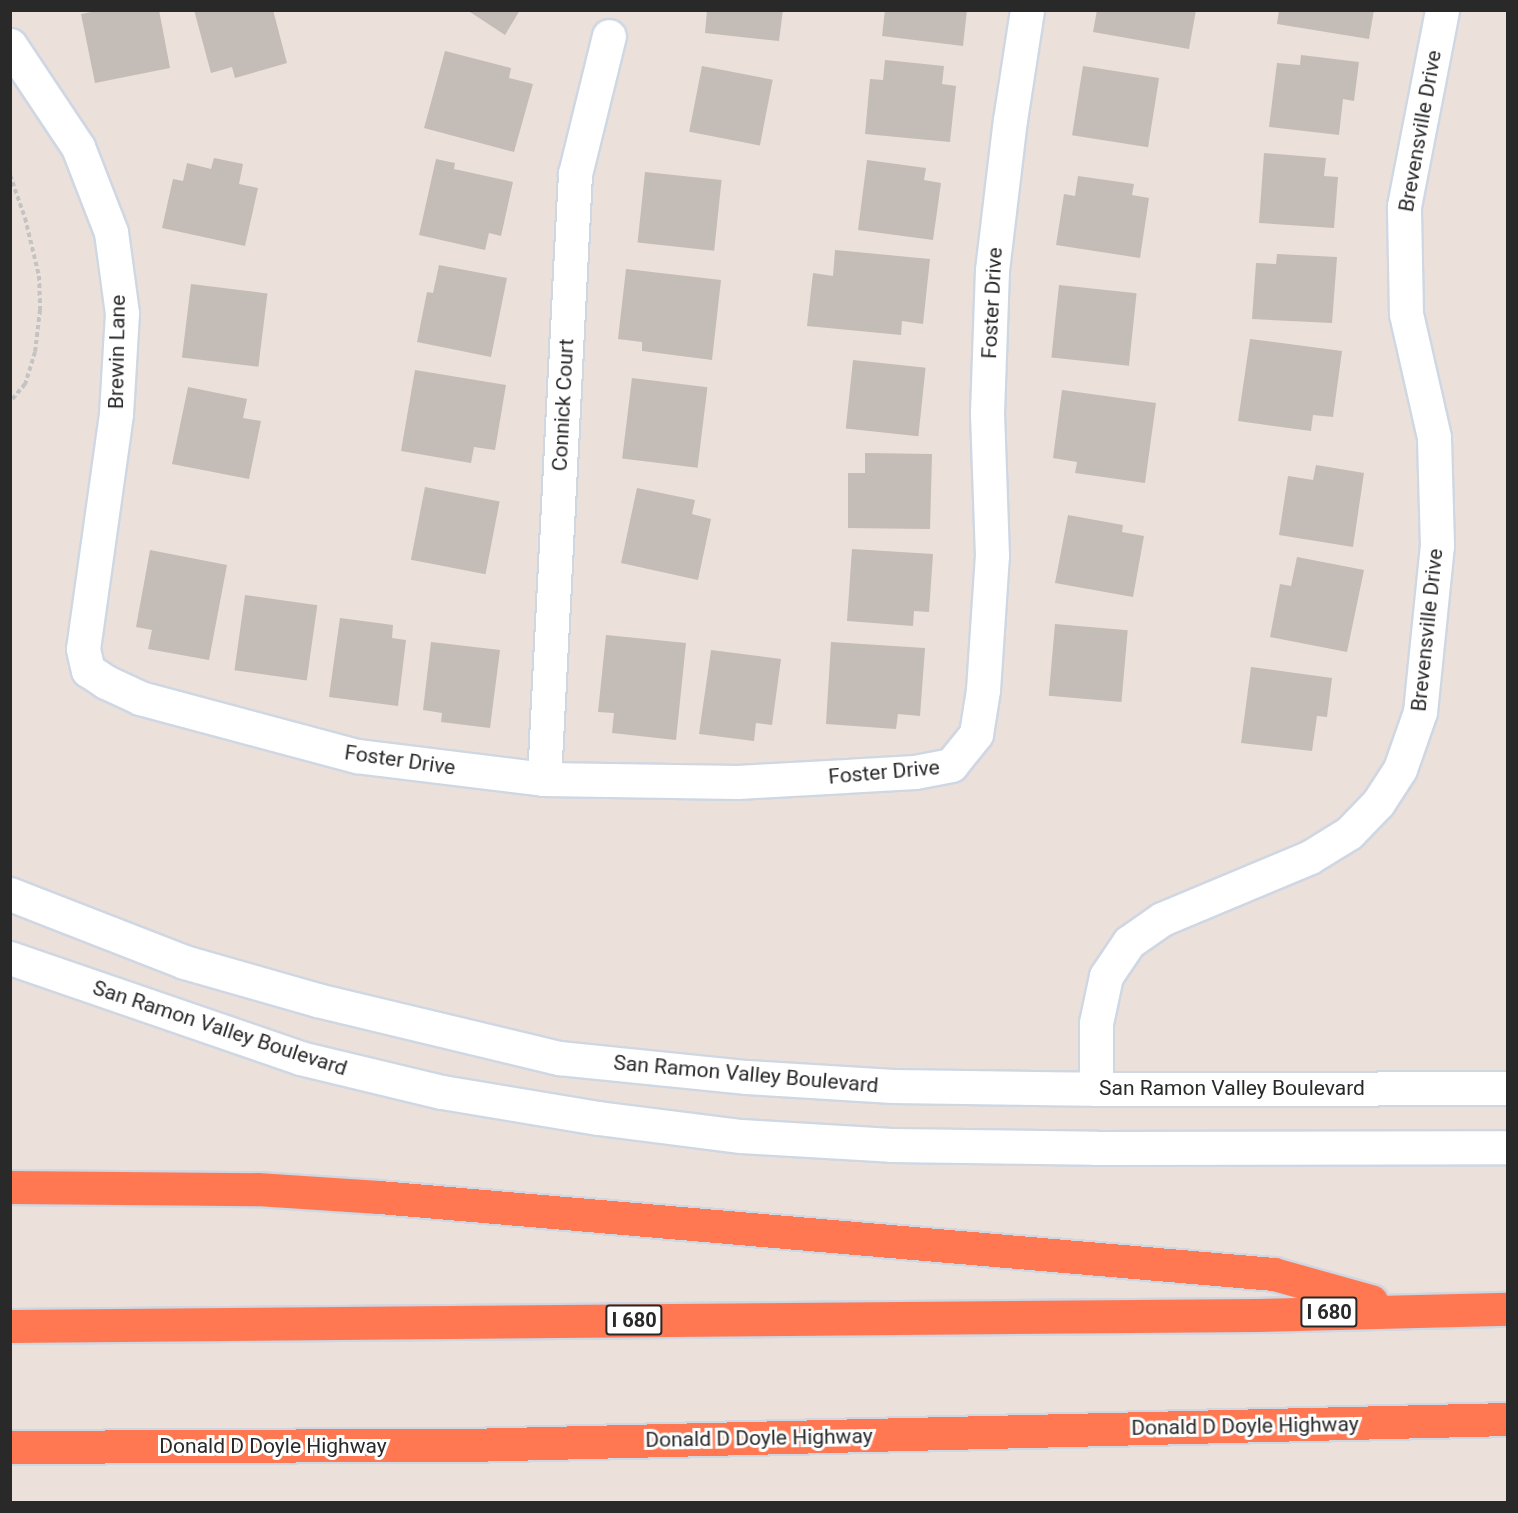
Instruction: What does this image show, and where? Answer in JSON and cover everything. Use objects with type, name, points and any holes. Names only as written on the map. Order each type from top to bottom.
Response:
[{"type":"highway","points":[[10,1187],[257,1189],[380,1197],[1262,1272],[1402,1310]]},
{"type":"highway","name":"I 680","points":[[10,1326],[1257,1315],[1508,1309]]},
{"type":"highway","name":"Donald D Doyle Highway","points":[[18,1453],[467,1445],[1508,1419]]},
{"type":"street","name":"Foster Drive","points":[[83,649],[88,670],[106,682],[140,698],[357,756],[544,779],[737,782],[915,772],[951,765],[976,735],[983,690],[992,556],[987,414],[992,270],[1027,10]]},
{"type":"street","name":"Brevensville Drive","points":[[1096,1089],[1096,1023],[1106,976],[1129,942],[1162,919],[1310,857],[1349,832],[1378,803],[1400,769],[1420,712],[1437,546],[1434,437],[1406,314],[1404,206],[1442,10]]},
{"type":"street","name":"Connick Court","points":[[544,779],[575,174],[609,36]]},
{"type":"street","name":"Brewin Lane","points":[[10,45],[78,147],[111,232],[122,313],[116,414],[83,649]]},
{"type":"street","name":"San Ramon Valley Boulevard","points":[[10,894],[183,962],[317,1000],[559,1058],[747,1077],[882,1085],[1096,1089],[1508,1088]]},
{"type":"street","name":"San Ramon Valley Boulevard","points":[[10,958],[300,1058],[442,1092],[597,1118],[730,1135],[891,1145],[1096,1148],[1508,1147]]},
{"type":"path","points":[[10,175],[26,218],[39,276],[40,310],[35,352],[26,384],[10,402]]},
{"type":"building","points":[[101,10],[159,10],[170,68],[95,83],[81,14]]},
{"type":"building","points":[[194,10],[273,10],[287,63],[235,78],[232,67],[211,73]]},
{"type":"building","points":[[467,10],[520,10],[505,35]]},
{"type":"building","points":[[707,10],[783,10],[779,41],[705,33]]},
{"type":"building","points":[[885,10],[967,10],[963,46],[882,36]]},
{"type":"building","points":[[1097,10],[1196,10],[1189,49],[1093,32]]},
{"type":"building","points":[[1279,10],[1374,10],[1369,39],[1277,24]]},
{"type":"building","points":[[445,51],[511,68],[509,78],[533,84],[514,152],[424,128]]},
{"type":"building","points":[[1301,55],[1359,62],[1354,101],[1343,99],[1339,135],[1269,127],[1277,63],[1300,65]]},
{"type":"building","points":[[885,60],[944,66],[942,84],[956,86],[950,142],[865,134],[870,79],[883,80]]},
{"type":"building","points":[[702,66],[773,80],[760,146],[689,132]]},
{"type":"building","points":[[1083,66],[1159,78],[1148,147],[1072,135]]},
{"type":"building","points":[[1264,153],[1326,158],[1324,176],[1338,177],[1334,228],[1259,223]]},
{"type":"building","points":[[214,158],[243,164],[239,184],[258,188],[245,246],[162,228],[173,179],[183,181],[187,163],[211,169]]},
{"type":"building","points":[[436,159],[455,163],[454,169],[513,182],[501,236],[489,233],[485,250],[419,235]]},
{"type":"building","points":[[867,160],[926,168],[924,180],[941,183],[933,240],[858,230]]},
{"type":"building","points":[[645,172],[722,180],[714,251],[638,243]]},
{"type":"building","points":[[1078,176],[1134,184],[1132,195],[1149,198],[1140,258],[1056,245],[1064,194],[1075,196]]},
{"type":"building","points":[[835,250],[930,259],[923,324],[902,321],[901,335],[807,326],[813,273],[833,276]]},
{"type":"building","points":[[1277,254],[1337,257],[1332,323],[1252,319],[1256,263],[1276,264]]},
{"type":"building","points":[[439,265],[507,278],[491,357],[417,342],[427,292],[433,293]]},
{"type":"building","points":[[626,269],[721,280],[712,360],[642,351],[642,342],[618,339]]},
{"type":"building","points":[[191,284],[267,293],[258,367],[182,357]]},
{"type":"building","points":[[1059,285],[1137,293],[1129,366],[1051,358]]},
{"type":"building","points":[[1250,339],[1342,351],[1333,417],[1313,415],[1311,431],[1238,421]]},
{"type":"building","points":[[853,360],[926,368],[918,436],[846,429]]},
{"type":"building","points":[[415,370],[506,385],[495,450],[474,447],[471,463],[401,451]]},
{"type":"building","points":[[632,378],[707,387],[698,468],[622,458]]},
{"type":"building","points":[[188,387],[247,399],[243,418],[261,421],[249,479],[172,464]]},
{"type":"building","points":[[1062,390],[1156,403],[1145,483],[1075,473],[1077,462],[1053,458]]},
{"type":"building","points":[[865,453],[932,454],[930,529],[848,528],[848,473],[865,473]]},
{"type":"building","points":[[1316,465],[1364,473],[1353,547],[1279,535],[1288,476],[1313,480]]},
{"type":"building","points":[[425,487],[500,502],[485,574],[411,560]]},
{"type":"building","points":[[637,488],[695,500],[692,514],[711,519],[698,580],[621,563]]},
{"type":"building","points":[[1068,515],[1123,525],[1122,532],[1144,536],[1133,597],[1055,583]]},
{"type":"building","points":[[852,549],[933,554],[929,612],[914,611],[913,626],[847,621]]},
{"type":"building","points":[[150,550],[227,565],[209,660],[148,649],[152,630],[136,627]]},
{"type":"building","points":[[1297,557],[1364,570],[1347,652],[1270,637],[1280,584],[1291,586]]},
{"type":"building","points":[[245,595],[317,605],[307,680],[234,670]]},
{"type":"building","points":[[340,618],[393,625],[392,638],[406,640],[398,706],[329,697]]},
{"type":"building","points":[[1055,624],[1128,630],[1121,702],[1049,696]]},
{"type":"building","points":[[606,635],[686,643],[676,740],[612,733],[614,713],[598,712]]},
{"type":"building","points":[[431,642],[500,650],[490,728],[441,722],[442,713],[423,710]]},
{"type":"building","points":[[831,642],[925,648],[920,716],[898,714],[896,729],[826,724]]},
{"type":"building","points":[[711,650],[781,659],[772,725],[756,723],[754,741],[699,734]]},
{"type":"building","points":[[1251,667],[1332,678],[1327,717],[1317,716],[1312,751],[1241,743]]}]
